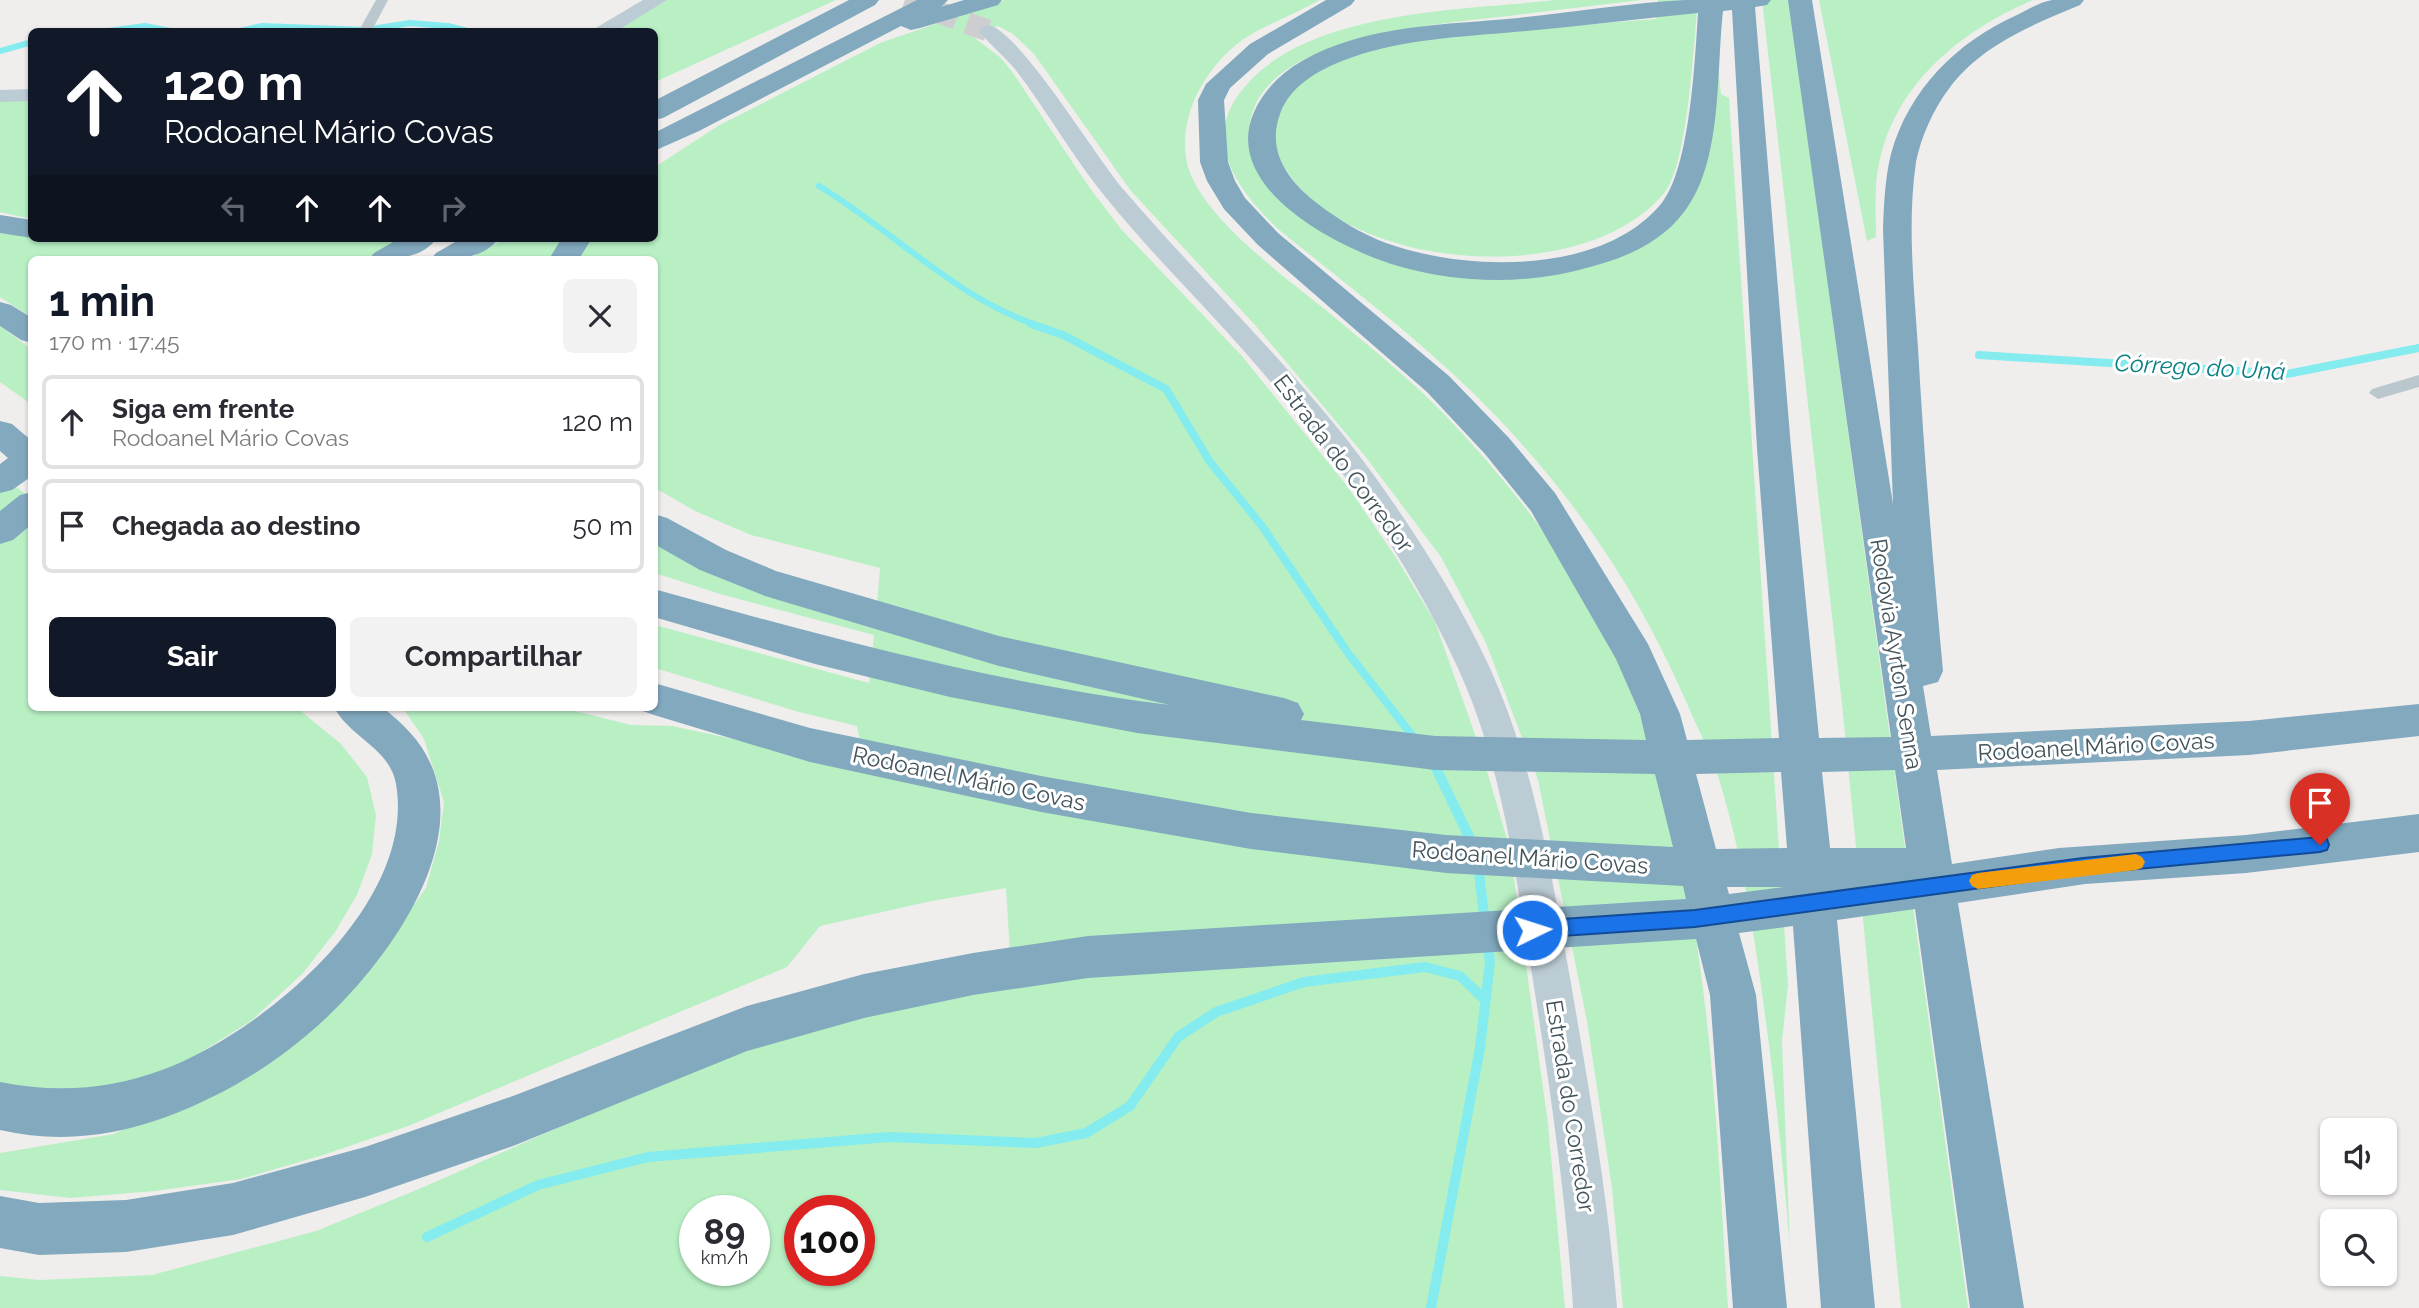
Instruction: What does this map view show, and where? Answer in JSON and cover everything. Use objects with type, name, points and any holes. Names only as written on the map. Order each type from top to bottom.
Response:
[{"type":"highway","points":[[658,93],[857,0]]},
{"type":"highway","points":[[658,110],[867,0]]},
{"type":"highway","points":[[658,141],[722,111],[846,43],[936,0]]},
{"type":"highway","points":[[846,43],[990,0]]},
{"type":"highway","points":[[1343,0],[1280,35],[1236,67],[1219,84],[1211,100],[1214,162],[1234,203],[1268,239],[1438,384],[1497,446],[1543,502],[1634,655],[1660,714],[1734,995],[1760,1308]]},
{"type":"highway","points":[[1712,0],[1698,138],[1689,180],[1667,215],[1649,231],[1598,256],[1557,266],[1502,271],[1443,267],[1378,250],[1331,228],[1310,213],[1274,177],[1265,160],[1261,144],[1262,128],[1268,109],[1281,90],[1297,74],[1320,61],[1367,45],[1411,36],[1625,14],[1759,0]]},
{"type":"highway","points":[[1742,0],[1775,462],[1848,1308]]},
{"type":"highway","name":"Rodovia Ayrton Senna","points":[[1800,0],[1997,1308]]},
{"type":"highway","points":[[1950,987],[1908,483],[1898,249],[1903,160],[1923,111],[1939,84],[1965,57],[1996,34],[2033,15],[2072,0]]},
{"type":"highway","points":[[1369,20],[1436,9]]},
{"type":"highway","points":[[1214,125],[1229,93],[1272,55],[1297,41],[1343,26]]},
{"type":"highway","points":[[658,155],[722,111]]},
{"type":"highway","points":[[0,224],[28,228]]},
{"type":"highway","points":[[389,256],[415,242]]},
{"type":"highway","points":[[451,256],[477,242]]},
{"type":"highway","points":[[0,312],[28,330]]},
{"type":"highway","points":[[0,407],[28,424]]},
{"type":"highway","points":[[0,432],[28,456]]},
{"type":"highway","points":[[0,481],[28,463]]},
{"type":"highway","points":[[0,531],[28,507]]},
{"type":"highway","points":[[658,529],[713,560],[765,582],[999,651],[1273,711],[1435,753]]},
{"type":"highway","name":"Rodoanel Mário Covas","points":[[658,604],[815,649],[950,681],[1137,716],[1435,753],[1662,757],[1992,752],[2249,738],[2419,720]]},
{"type":"highway","name":"Rodoanel Mário Covas","points":[[658,700],[810,745],[1041,794],[1251,831],[1446,854],[1700,868],[2083,866],[2246,853],[2419,833]]},
{"type":"highway","points":[[0,1106],[34,1115],[95,1113],[168,1092],[231,1061],[292,1019],[329,985],[371,937],[401,888],[418,837],[419,794],[410,764],[393,741],[359,711]]},
{"type":"highway","points":[[0,1222],[39,1230],[126,1226],[233,1209],[365,1172],[513,1121],[747,1029],[864,996],[972,974],[1088,957],[1695,919],[2083,866]]},
{"type":"street","points":[[368,26],[382,0]]},
{"type":"street","points":[[606,28],[657,0]]},
{"type":"street","name":"Estrada do Corredor","points":[[989,31],[1019,61],[1114,193],[1255,347],[1315,419],[1378,502],[1417,562],[1473,665],[1504,748],[1528,842],[1573,1109],[1591,1249],[1595,1308]]},
{"type":"street","points":[[0,96],[28,95]]},
{"type":"street","points":[[2378,393],[2419,381]]},
{"type":"green space","points":[[667,0],[836,0],[658,81],[658,28],[617,28]]},
{"type":"green space","points":[[1005,0],[1320,0],[1240,42],[1211,71],[1200,88],[1186,127],[1188,167],[1196,186],[1226,225],[1400,373],[1466,438],[1546,535],[1595,615],[1633,696],[1661,780],[1683,866],[1698,953],[1709,1042],[1728,1308],[1623,1308],[1612,1188],[1587,1021],[1538,780],[1486,643],[1441,557],[1365,456],[1255,325],[1131,191],[1034,54],[1013,34],[998,26],[971,35],[1001,58],[1013,73],[1087,184],[1121,229],[1241,355],[1348,487],[1395,556],[1435,622],[1481,751],[1510,849],[1548,1124],[1565,1308],[0,1308],[0,1276],[40,1280],[152,1275],[316,1231],[419,1189],[771,1034],[1011,970],[1006,888],[927,902],[820,926],[787,967],[408,1126],[320,1156],[241,1179],[155,1191],[70,1198],[0,1190],[0,1153],[114,1134],[239,1073],[402,921],[426,888],[439,841],[444,802],[424,739],[405,711],[575,711],[631,725],[672,726],[865,767],[857,726],[799,712],[658,669],[658,626],[869,683],[874,635],[720,594],[658,574],[658,543],[875,628],[880,568],[751,535],[695,511],[658,490],[658,256],[579,256],[587,242],[658,242],[658,165],[718,126],[880,43]]},
{"type":"green space","points":[[1556,0],[1641,0],[1421,27],[1375,35],[1330,48],[1291,67],[1262,93],[1250,127],[1257,170],[1380,251],[1506,267],[1604,251],[1667,217],[1717,58],[1721,94],[1729,98],[1788,985],[1782,1041],[1790,1249],[1766,1025],[1739,856],[1715,768],[1653,633],[1608,556],[1527,450],[1444,366],[1278,229],[1241,187],[1226,154],[1224,136],[1227,118],[1235,100],[1261,70],[1296,48],[1336,31],[1381,20],[1427,12]]},
{"type":"green space","points":[[1658,0],[1698,0],[1689,100],[1673,177],[1665,192],[1630,222],[1585,243],[1533,254],[1478,256],[1423,250],[1372,235],[1327,212],[1294,181],[1278,157],[1274,132],[1286,97],[1313,72],[1328,63],[1362,51],[1413,41],[1656,19]]},
{"type":"green space","points":[[1762,0],[1789,0],[1968,1308],[1901,1308],[1842,704]]},
{"type":"green space","points":[[1819,0],[2033,0],[2004,14],[1950,50],[1927,72],[1907,97],[1892,124],[1881,155],[1876,188],[1876,237],[1867,241]]},
{"type":"green space","points":[[28,100],[28,218],[0,212],[0,101]]},
{"type":"green space","points":[[0,231],[28,235],[28,242],[398,242],[371,256],[28,256],[28,315],[0,297]]},
{"type":"green space","points":[[499,242],[561,242],[552,256],[474,256]]},
{"type":"green space","points":[[0,326],[28,347],[28,402],[0,382]]},
{"type":"green space","points":[[0,475],[28,496],[28,711],[301,711],[341,744],[367,777],[376,815],[372,854],[357,895],[335,932],[303,973],[251,1021],[182,1064],[122,1091],[0,1109]]},
{"type":"waterway","points":[[378,28],[410,23],[456,28]]},
{"type":"waterway","points":[[130,28],[155,28]]},
{"type":"waterway","points":[[253,28],[314,28]]},
{"type":"waterway","points":[[0,51],[28,43]]},
{"type":"waterway","points":[[819,186],[978,298],[1036,325]]},
{"type":"waterway","points":[[1031,324],[1063,335],[1166,389],[1210,462],[1262,526],[1348,653],[1418,743]]},
{"type":"waterway","name":"Córrego do Uná","points":[[1979,355],[2287,374],[2419,348]]},
{"type":"waterway","points":[[1433,762],[1474,847]]},
{"type":"waterway","points":[[1478,864],[1485,923]]},
{"type":"waterway","points":[[1431,1308],[1480,1048],[1490,962],[1487,940]]},
{"type":"waterway","points":[[427,1237],[538,1185],[648,1157],[889,1137],[1036,1143],[1086,1133],[1130,1106],[1178,1037],[1216,1012],[1304,982],[1425,967],[1460,976],[1485,1000]]},
{"type":"tunnel","points":[[905,0],[989,31]]},
{"type":"slow traffic","points":[[1978,881],[2083,866],[2136,862]]},
{"type":"route","points":[[1532,930],[1695,919],[2083,866],[2320,845]]}]
